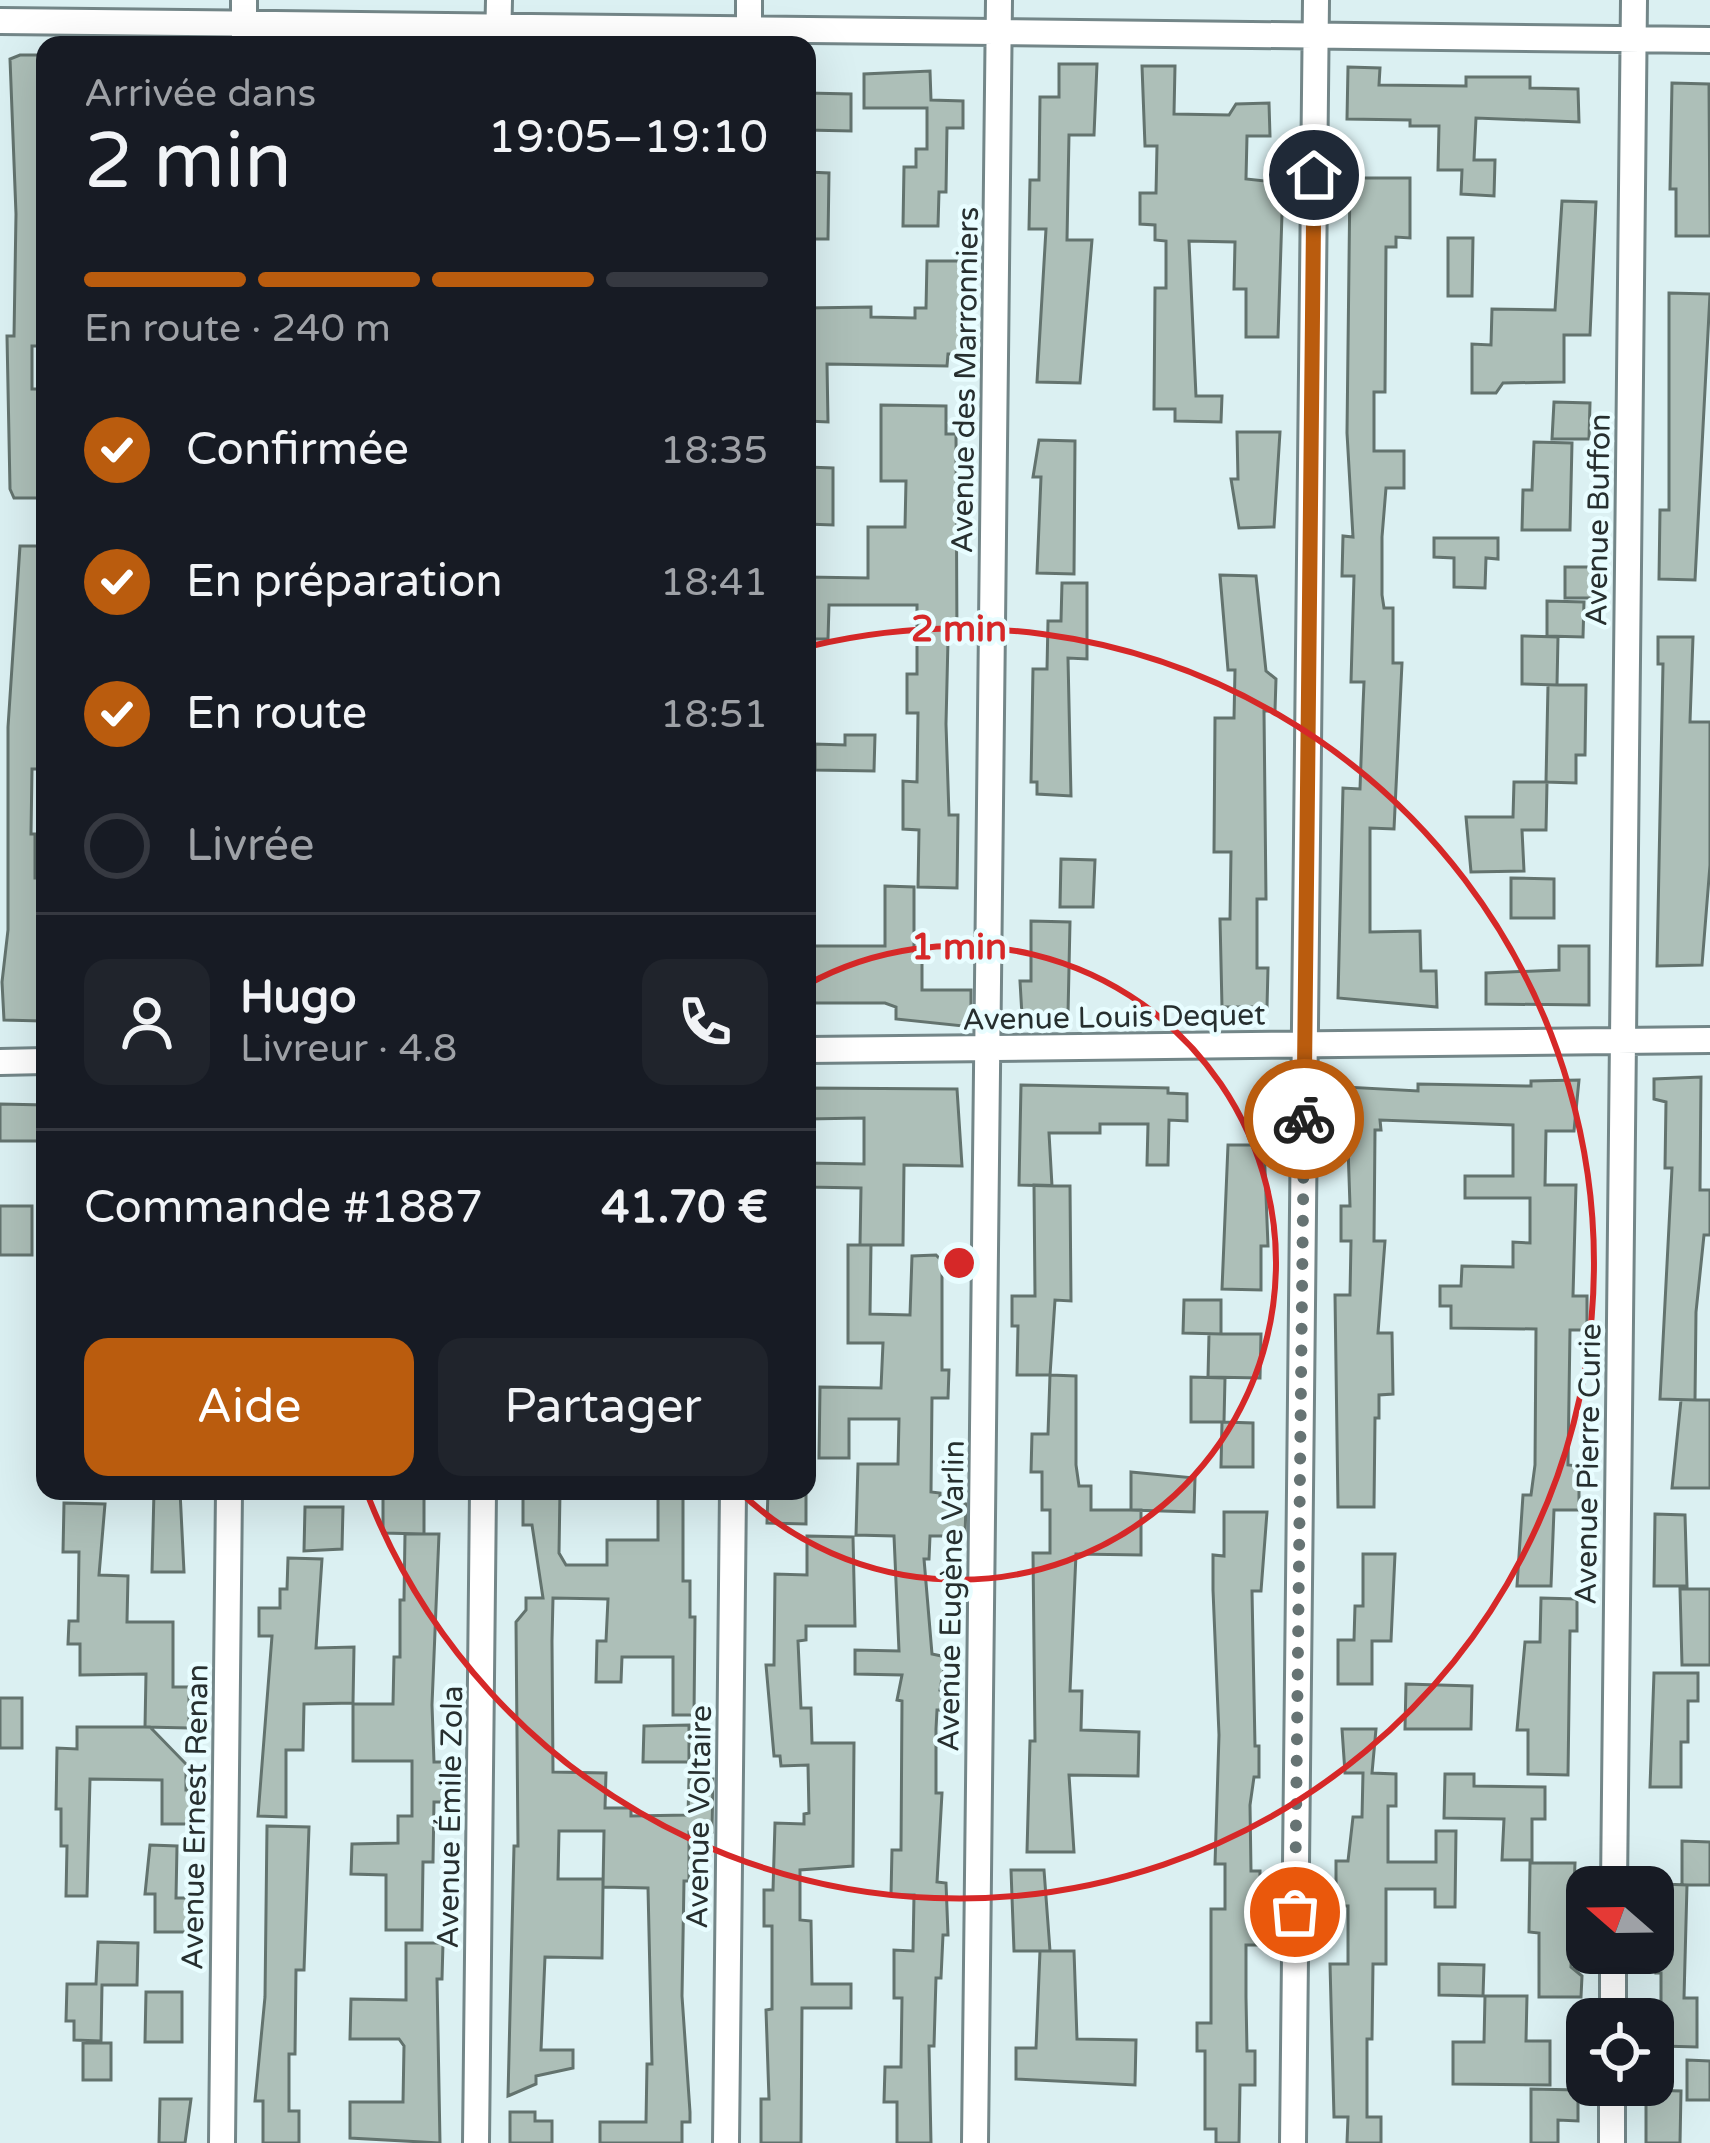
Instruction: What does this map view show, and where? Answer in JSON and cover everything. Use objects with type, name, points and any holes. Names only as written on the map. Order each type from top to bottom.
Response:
[{"type":"street","points":[[0,21],[244,24],[498,36],[499,0]]},
{"type":"street","points":[[749,0],[749,36]]},
{"type":"street","name":"Avenue des Marronniers","points":[[987,1049],[1000,0]]},
{"type":"street","points":[[1293,2143],[1316,0]]},
{"type":"street","name":"Avenue Buffon","points":[[1622,1041],[1634,0]]},
{"type":"street","points":[[816,36],[999,32],[1710,40]]},
{"type":"street","name":"Avenue Louis Dequet","points":[[816,1050],[1710,1040]]},
{"type":"street","name":"Avenue Pierre Curie","points":[[1614,1866],[1622,1041]]},
{"type":"street","name":"Avenue Eugène Varlin","points":[[975,2143],[987,1049]]},
{"type":"street","points":[[0,1062],[36,1061]]},
{"type":"street","name":"Avenue Ernest Renan","points":[[222,2143],[229,1500]]},
{"type":"street","name":"Avenue Émile Zola","points":[[476,2143],[483,1500]]},
{"type":"street","name":"Avenue Voltaire","points":[[726,2143],[733,1500]]},
{"type":"street","points":[[1612,2106],[1612,2143]]},
{"type":"building","points":[[36,55],[32,389],[36,389],[36,498],[14,498],[10,489],[7,336],[14,336],[16,214],[10,59]]},
{"type":"building","points":[[1059,64],[1097,64],[1094,135],[1069,135],[1067,240],[1092,240],[1080,383],[1037,382],[1046,229],[1029,229],[1030,180],[1039,180],[1040,97],[1059,97]]},
{"type":"building","points":[[1142,66],[1175,66],[1174,114],[1229,115],[1236,104],[1269,103],[1270,136],[1247,136],[1246,179],[1283,183],[1278,337],[1246,337],[1246,289],[1234,289],[1235,242],[1189,241],[1196,396],[1222,396],[1221,422],[1175,421],[1175,409],[1154,409],[1155,288],[1166,288],[1166,241],[1155,240],[1155,225],[1140,224],[1140,193],[1156,193],[1157,146],[1145,146]]},
{"type":"building","points":[[1348,67],[1380,68],[1379,85],[1466,86],[1466,77],[1530,77],[1530,88],[1578,89],[1579,122],[1476,118],[1474,160],[1495,160],[1494,196],[1461,194],[1462,170],[1438,170],[1439,126],[1410,126],[1410,120],[1347,119]]},
{"type":"building","points":[[930,71],[931,100],[963,101],[963,128],[947,128],[946,192],[939,192],[938,226],[903,226],[904,167],[916,167],[916,149],[927,149],[927,108],[864,108],[864,74]]},
{"type":"building","points":[[1672,83],[1709,84],[1710,236],[1676,236],[1676,189],[1670,189]]},
{"type":"building","points":[[816,93],[851,94],[851,131],[816,130]]},
{"type":"building","points":[[816,172],[829,173],[828,239],[816,239]]},
{"type":"building","points":[[1350,178],[1410,178],[1410,238],[1396,237],[1396,247],[1386,247],[1385,392],[1374,392],[1374,451],[1404,451],[1404,488],[1386,488],[1382,537],[1384,608],[1393,608],[1393,663],[1402,663],[1394,829],[1370,828],[1370,932],[1420,931],[1421,971],[1436,971],[1437,1007],[1338,998],[1343,788],[1360,789],[1364,682],[1351,682],[1354,576],[1342,576],[1343,536],[1353,537],[1347,433]]},
{"type":"building","points":[[1562,201],[1596,202],[1590,335],[1564,335],[1564,382],[1503,383],[1496,393],[1472,393],[1472,344],[1491,345],[1492,309],[1555,310]]},
{"type":"building","points":[[1448,238],[1473,238],[1472,296],[1448,296]]},
{"type":"building","points":[[927,261],[966,261],[961,354],[948,354],[947,366],[827,364],[828,422],[816,421],[816,308],[871,307],[871,317],[915,318],[915,308],[926,308]]},
{"type":"building","points":[[1669,293],[1710,294],[1695,580],[1659,579],[1660,510],[1669,510]]},
{"type":"building","points":[[1554,402],[1590,403],[1589,439],[1552,439]]},
{"type":"building","points":[[881,405],[946,406],[946,434],[956,434],[957,640],[948,640],[946,724],[949,815],[958,815],[957,888],[918,887],[919,830],[903,829],[903,781],[917,782],[918,713],[907,713],[907,674],[917,674],[917,605],[829,605],[828,639],[816,639],[816,577],[868,578],[868,527],[905,527],[906,481],[881,481]]},
{"type":"building","points":[[1237,432],[1280,432],[1274,527],[1239,528],[1231,479],[1238,479]]},
{"type":"building","points":[[1039,440],[1075,441],[1074,574],[1037,573],[1041,477],[1033,477]]},
{"type":"building","points":[[1534,442],[1572,443],[1570,530],[1522,530],[1523,490],[1532,490]]},
{"type":"building","points":[[816,467],[833,468],[833,525],[816,524]]},
{"type":"building","points":[[1434,538],[1498,538],[1498,559],[1486,558],[1485,588],[1454,587],[1454,558],[1434,557]]},
{"type":"building","points":[[20,546],[36,546],[36,769],[32,769],[31,834],[35,834],[36,1021],[4,1020],[8,727]]},
{"type":"building","points":[[1565,567],[1595,567],[1594,598],[1565,598]]},
{"type":"building","points":[[1220,575],[1256,576],[1266,671],[1276,679],[1275,711],[1264,711],[1266,899],[1257,899],[1257,968],[1268,968],[1267,1007],[1222,1007],[1220,919],[1230,919],[1231,852],[1214,852],[1215,718],[1234,718],[1235,670],[1228,670]]},
{"type":"building","points":[[1062,583],[1087,583],[1087,659],[1068,658],[1071,796],[1037,794],[1037,782],[1031,782],[1033,669],[1047,669],[1048,621],[1061,621]]},
{"type":"building","points":[[1547,601],[1584,602],[1583,637],[1547,636]]},
{"type":"building","points":[[1522,636],[1558,637],[1557,685],[1522,684]]},
{"type":"building","points":[[1658,637],[1693,637],[1690,722],[1710,722],[1710,865],[1702,965],[1657,966],[1663,664],[1658,664]]},
{"type":"building","points":[[1548,685],[1586,685],[1585,755],[1576,755],[1576,783],[1546,782]]},
{"type":"building","points":[[845,735],[875,735],[874,771],[816,770],[816,744],[845,745]]},
{"type":"building","points":[[1514,782],[1547,782],[1546,830],[1522,830],[1524,871],[1471,872],[1466,817],[1513,817]]},
{"type":"building","points":[[1061,859],[1095,860],[1093,907],[1060,907]]},
{"type":"building","points":[[1511,878],[1554,879],[1554,918],[1511,918]]},
{"type":"building","points":[[885,886],[914,887],[914,958],[922,958],[922,990],[971,990],[971,1019],[963,1026],[896,1019],[896,1007],[885,1003],[816,1003],[816,946],[885,946]]},
{"type":"building","points":[[1031,921],[1070,922],[1068,1014],[1022,1016],[1020,981],[1031,981]]},
{"type":"building","points":[[1559,946],[1589,946],[1589,1005],[1486,1004],[1486,973],[1559,970]]},
{"type":"building","points":[[1701,1077],[1700,1190],[1710,1190],[1710,1235],[1704,1235],[1696,1312],[1695,1400],[1660,1399],[1672,1168],[1665,1168],[1666,1102],[1654,1099],[1654,1079]]},
{"type":"building","points":[[1579,1080],[1574,1131],[1546,1131],[1545,1185],[1576,1185],[1573,1296],[1587,1296],[1587,1330],[1570,1330],[1568,1465],[1579,1466],[1579,1510],[1554,1510],[1551,1586],[1517,1586],[1523,1495],[1531,1495],[1535,1465],[1536,1329],[1451,1328],[1451,1306],[1440,1306],[1440,1286],[1461,1286],[1462,1266],[1513,1267],[1513,1242],[1530,1243],[1530,1198],[1465,1198],[1465,1176],[1513,1176],[1513,1125],[1380,1120],[1381,1130],[1375,1130],[1374,1241],[1385,1241],[1378,1333],[1392,1333],[1393,1394],[1379,1395],[1379,1418],[1375,1418],[1374,1507],[1338,1507],[1335,1295],[1350,1295],[1351,1241],[1341,1241],[1341,1206],[1350,1206],[1346,1087],[1418,1091],[1418,1084],[1531,1086],[1531,1081]]},
{"type":"building","points":[[1021,1085],[1168,1088],[1168,1093],[1187,1094],[1187,1121],[1169,1120],[1168,1165],[1147,1165],[1148,1124],[1100,1124],[1100,1133],[1049,1133],[1052,1186],[1019,1185]]},
{"type":"building","points":[[816,1088],[957,1089],[962,1166],[904,1165],[903,1245],[860,1245],[861,1188],[816,1187],[816,1163],[864,1164],[864,1118],[816,1119]]},
{"type":"building","points":[[0,1104],[36,1105],[36,1141],[0,1141]]},
{"type":"building","points":[[1228,1145],[1264,1145],[1268,1246],[1261,1246],[1261,1290],[1222,1289]]},
{"type":"building","points":[[1034,1185],[1070,1186],[1071,1301],[1055,1300],[1050,1375],[1017,1375],[1018,1326],[1012,1326],[1012,1296],[1035,1296]]},
{"type":"building","points":[[0,1206],[32,1206],[32,1255],[0,1255]]},
{"type":"building","points":[[848,1245],[871,1245],[870,1314],[910,1315],[912,1256],[936,1255],[942,1261],[942,1370],[949,1370],[948,1398],[932,1398],[931,1492],[940,1493],[940,1503],[966,1504],[965,1536],[930,1536],[929,1559],[924,1559],[932,1654],[946,1657],[940,1690],[950,1692],[947,1710],[937,1710],[936,1729],[936,1793],[942,1793],[937,1882],[946,1883],[948,1935],[943,1935],[941,1978],[936,1978],[934,2046],[929,2046],[931,2143],[897,2143],[897,2102],[884,2102],[885,2067],[901,2067],[902,1998],[894,1998],[894,1950],[913,1951],[914,1895],[891,1895],[892,1850],[901,1850],[902,1701],[897,1700],[902,1675],[855,1674],[855,1650],[899,1651],[894,1536],[856,1535],[858,1464],[898,1464],[899,1419],[849,1419],[849,1458],[819,1458],[820,1387],[881,1388],[883,1343],[848,1343]]},
{"type":"building","points":[[1184,1300],[1221,1300],[1221,1334],[1183,1333]]},
{"type":"building","points":[[1209,1334],[1261,1334],[1260,1378],[1208,1377]]},
{"type":"building","points":[[1050,1375],[1076,1376],[1076,1465],[1079,1486],[1091,1486],[1091,1510],[1141,1510],[1141,1555],[1076,1554],[1070,1691],[1082,1691],[1081,1730],[1139,1732],[1138,1776],[1069,1775],[1074,1852],[1027,1852],[1030,1741],[1035,1741],[1033,1553],[1050,1553],[1050,1510],[1042,1510],[1042,1472],[1031,1472],[1032,1434],[1048,1434]]},
{"type":"building","points":[[1191,1377],[1225,1378],[1224,1422],[1253,1423],[1253,1467],[1221,1467],[1222,1422],[1191,1422]]},
{"type":"building","points":[[1681,1400],[1710,1400],[1710,1488],[1672,1488]]},
{"type":"building","points":[[1131,1472],[1195,1478],[1194,1512],[1131,1510]]},
{"type":"building","points":[[154,1500],[180,1500],[184,1572],[152,1572]]},
{"type":"building","points":[[383,1500],[424,1500],[424,1534],[383,1533]]},
{"type":"building","points":[[523,1500],[560,1500],[559,1553],[566,1565],[607,1565],[607,1540],[658,1540],[658,1500],[683,1500],[683,1581],[690,1581],[690,1617],[695,1617],[694,1715],[673,1715],[673,1657],[622,1657],[621,1682],[596,1682],[597,1641],[606,1641],[608,1599],[553,1598],[552,1641],[553,1772],[606,1773],[605,1808],[631,1808],[631,1816],[688,1815],[689,1779],[713,1779],[712,1832],[689,1832],[689,1881],[684,1881],[682,1996],[690,2122],[682,2122],[682,2143],[600,2143],[600,2122],[646,2122],[647,2064],[652,2064],[648,1888],[603,1887],[602,1958],[545,1957],[541,2050],[573,2050],[573,2068],[536,2076],[536,2084],[508,2096],[514,1846],[518,1846],[516,1622],[526,1610],[526,1598],[543,1598],[532,1525],[523,1525]],"holes":[[[559,1831],[604,1831],[603,1886],[603,1879],[558,1879]]]},
{"type":"building","points":[[768,1500],[806,1500],[806,1524],[767,1523]]},
{"type":"building","points":[[64,1503],[105,1504],[99,1575],[128,1576],[127,1622],[173,1622],[173,1687],[189,1687],[189,1728],[145,1727],[146,1674],[80,1675],[80,1644],[68,1644],[69,1621],[78,1621],[79,1552],[63,1552]]},
{"type":"building","points":[[305,1507],[343,1507],[342,1549],[304,1551]]},
{"type":"building","points":[[1224,1512],[1267,1512],[1261,1591],[1252,1591],[1259,1777],[1254,1777],[1250,1805],[1251,1871],[1260,1871],[1260,1945],[1246,1945],[1246,1997],[1247,2051],[1255,2051],[1255,2085],[1240,2085],[1239,2143],[1216,2143],[1216,2129],[1205,2129],[1205,2051],[1197,2051],[1197,2023],[1211,2023],[1211,1909],[1225,1909],[1225,1864],[1215,1864],[1219,1735],[1213,1590],[1213,1555],[1224,1556]]},
{"type":"building","points":[[1655,1514],[1685,1515],[1687,1586],[1654,1586]]},
{"type":"building","points":[[405,1534],[439,1534],[432,1705],[434,1762],[446,1762],[446,1802],[434,1802],[433,1862],[423,1862],[422,1930],[386,1930],[386,1875],[351,1874],[352,1844],[398,1843],[398,1816],[412,1816],[412,1761],[353,1761],[353,1704],[393,1704],[394,1657],[400,1657]]},
{"type":"building","points":[[807,1536],[853,1537],[855,1626],[806,1626],[806,1640],[798,1641],[801,1708],[811,1708],[812,1743],[854,1743],[853,1866],[800,1870],[800,1920],[811,1921],[812,1984],[851,1984],[851,2008],[802,2008],[801,2143],[761,2143],[761,2099],[769,2099],[766,2010],[772,2009],[772,1926],[764,1926],[764,1890],[773,1890],[775,1823],[804,1824],[804,1814],[809,1813],[808,1765],[781,1766],[780,1756],[774,1756],[766,1665],[774,1665],[775,1574],[807,1575]]},
{"type":"building","points":[[1363,1554],[1395,1554],[1391,1641],[1372,1641],[1372,1684],[1338,1684],[1338,1640],[1354,1640],[1355,1606],[1363,1606]]},
{"type":"building","points":[[288,1558],[322,1559],[316,1648],[354,1647],[353,1703],[304,1704],[303,1750],[286,1750],[286,1817],[258,1816],[272,1636],[259,1636],[259,1608],[280,1608],[280,1589],[287,1589]]},
{"type":"building","points":[[1680,1589],[1710,1589],[1710,1665],[1682,1665]]},
{"type":"building","points":[[1541,1598],[1577,1599],[1577,1631],[1570,1631],[1568,1775],[1528,1774],[1528,1730],[1517,1730],[1525,1642],[1540,1642]]},
{"type":"building","points":[[1654,1673],[1698,1673],[1698,1701],[1688,1701],[1688,1742],[1681,1742],[1681,1787],[1650,1787]]},
{"type":"building","points":[[1406,1684],[1472,1686],[1471,1729],[1405,1729]]},
{"type":"building","points":[[0,1698],[22,1698],[22,1748],[0,1748]]},
{"type":"building","points":[[689,1725],[689,1762],[643,1762],[644,1726]]},
{"type":"building","points":[[77,1727],[150,1727],[186,1764],[186,1790],[194,1790],[194,1824],[162,1824],[162,1780],[90,1779],[87,1896],[66,1896],[67,1846],[61,1846],[61,1809],[56,1809],[57,1748],[77,1749]]},
{"type":"building","points":[[1342,1729],[1376,1729],[1372,1773],[1396,1774],[1396,1806],[1388,1806],[1388,1862],[1436,1862],[1436,1831],[1456,1831],[1455,1907],[1435,1907],[1435,1889],[1386,1889],[1386,1964],[1373,1964],[1372,2039],[1367,2039],[1367,2117],[1381,2117],[1381,2143],[1347,2143],[1348,2117],[1334,2117],[1330,1964],[1348,1964],[1348,1906],[1336,1906],[1336,1861],[1348,1861],[1353,1817],[1362,1817],[1363,1773],[1345,1773]]},
{"type":"building","points":[[1445,1774],[1474,1774],[1474,1786],[1545,1787],[1545,1819],[1532,1819],[1532,1860],[1502,1860],[1504,1819],[1444,1818]]},
{"type":"building","points":[[267,1826],[309,1827],[304,1970],[296,1970],[295,2054],[289,2054],[289,2111],[299,2111],[299,2143],[263,2143],[263,2101],[255,2101],[265,1997]]},
{"type":"building","points":[[1682,1841],[1710,1842],[1710,1885],[1682,1885]]},
{"type":"building","points":[[150,1845],[177,1846],[176,1898],[189,1898],[188,1932],[155,1932],[155,1894],[145,1894]]},
{"type":"building","points":[[1530,1863],[1575,1863],[1566,1866],[1566,1974],[1582,1976],[1581,1997],[1539,1997],[1539,1933],[1529,1932]]},
{"type":"building","points":[[1011,1870],[1044,1870],[1050,1951],[1014,1951]]},
{"type":"building","points":[[1674,1884],[1687,1885],[1684,1998],[1697,1998],[1697,2047],[1674,2046],[1674,1998],[1661,1998],[1661,1974],[1674,1974]]},
{"type":"building","points":[[98,1942],[138,1943],[137,1985],[102,1985],[101,2041],[74,2040],[74,2021],[66,2021],[67,1984],[96,1984]]},
{"type":"building","points":[[406,1943],[443,1943],[442,1979],[437,1979],[440,2143],[350,2138],[350,2102],[403,2102],[404,2046],[399,2039],[350,2039],[351,1999],[406,2000]]},
{"type":"building","points":[[1040,1951],[1074,1951],[1077,2039],[1136,2040],[1135,2085],[1016,2079],[1016,2048],[1036,2048]]},
{"type":"building","points":[[1439,1964],[1484,1965],[1483,1996],[1439,1995]]},
{"type":"building","points":[[146,1992],[182,1992],[182,2042],[145,2042]]},
{"type":"building","points":[[1485,1996],[1527,1996],[1526,2041],[1550,2041],[1550,2085],[1453,2084],[1453,2042],[1484,2042]]},
{"type":"building","points":[[83,2043],[111,2043],[111,2080],[83,2080]]},
{"type":"building","points":[[1687,2060],[1710,2061],[1710,2100],[1687,2100]]},
{"type":"building","points":[[1531,2089],[1566,2090],[1566,2106],[1578,2106],[1578,2121],[1558,2120],[1558,2143],[1531,2143]]},
{"type":"building","points":[[1674,2091],[1681,2091],[1680,2143],[1646,2143],[1646,2106],[1674,2106]]},
{"type":"building","points":[[160,2099],[191,2099],[185,2143],[159,2143]]},
{"type":"building","points":[[510,2112],[535,2112],[535,2121],[552,2121],[552,2143],[510,2143]]},
{"type":"way so far","points":[[1295,1912],[1304,1119]]},
{"type":"route","points":[[1304,1119],[1314,175]]}]
